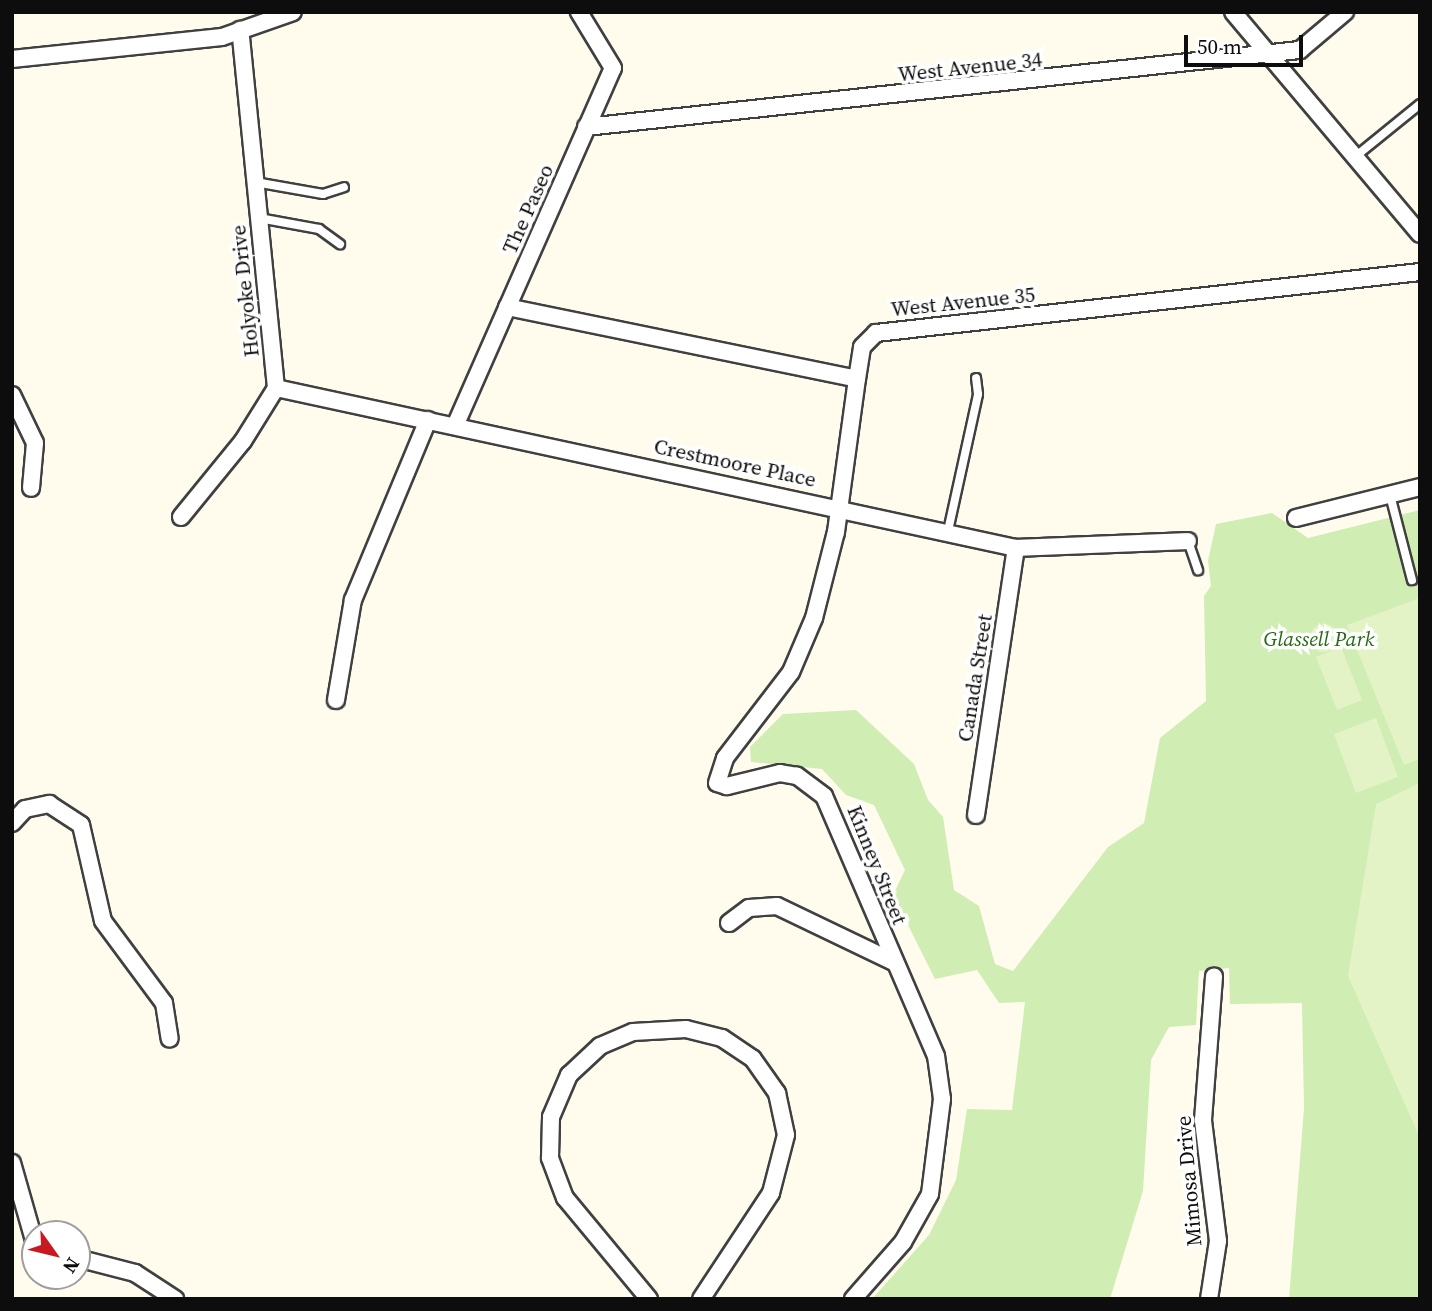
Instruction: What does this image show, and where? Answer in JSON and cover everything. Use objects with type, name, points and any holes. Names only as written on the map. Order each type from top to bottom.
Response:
[{"type":"street","points":[[12,59],[240,30],[293,12]]},
{"type":"street","name":"The Paseo","points":[[455,426],[613,68],[579,12]]},
{"type":"street","points":[[1233,12],[1420,234]]},
{"type":"street","name":"West Avenue 34","points":[[586,127],[1300,50],[1345,12]]},
{"type":"street","name":"Holyoke Drive","points":[[240,30],[276,388]]},
{"type":"street","name":"West Avenue 35","points":[[857,379],[862,348],[876,333],[1420,272]]},
{"type":"street","points":[[508,307],[857,379]]},
{"type":"street","name":"Kinney Street","points":[[853,1299],[902,1242],[936,1177],[940,1075],[824,796],[812,784],[780,773],[727,786],[717,783],[726,758],[776,694],[804,647],[826,579],[857,379]]},
{"type":"street","points":[[181,517],[243,442],[276,388]]},
{"type":"street","name":"Crestmoore Place","points":[[276,388],[836,506],[1016,548],[1188,541]]},
{"type":"street","points":[[12,395],[35,443],[31,488]]},
{"type":"street","points":[[336,700],[353,600],[428,420]]},
{"type":"street","points":[[1296,518],[1420,487]]},
{"type":"street","name":"Canada Street","points":[[976,814],[1016,548]]},
{"type":"street","points":[[12,823],[25,809],[48,804],[81,825],[103,921],[164,1003],[170,1039]]},
{"type":"street","points":[[729,923],[749,908],[776,906],[894,962]]},
{"type":"street","name":"Mimosa Drive","points":[[1209,1299],[1218,1241],[1203,1120],[1214,976]]},
{"type":"street","points":[[649,1299],[580,1223],[551,1158],[558,1095],[600,1046],[652,1030],[706,1032],[753,1059],[777,1093],[786,1135],[779,1176],[701,1299]]},
{"type":"street","points":[[12,1163],[28,1220]]},
{"type":"street","points":[[91,1262],[135,1273],[175,1299]]},
{"type":"lane","points":[[1356,156],[1420,104]]},
{"type":"lane","points":[[256,182],[323,194],[344,187]]},
{"type":"lane","points":[[259,218],[319,229],[340,244]]},
{"type":"lane","points":[[948,531],[978,394],[976,378]]},
{"type":"lane","points":[[1390,495],[1412,580]]},
{"type":"lane","points":[[1188,541],[1198,569]]},
{"type":"green space","name":"Glassell Park","points":[[1420,510],[1420,1298],[1289,1299],[1304,1108],[1302,1003],[1230,1004],[1229,968],[1199,971],[1196,1025],[1169,1027],[1151,1060],[1143,1191],[1110,1299],[872,1299],[929,1235],[956,1180],[967,1109],[1012,1110],[1025,1002],[999,1003],[977,970],[935,979],[893,895],[905,870],[874,805],[846,795],[822,769],[751,762],[750,747],[783,714],[856,710],[914,764],[928,800],[943,817],[954,890],[979,906],[995,964],[1013,971],[1108,847],[1144,823],[1160,738],[1206,701],[1204,596],[1211,586],[1208,561],[1216,524],[1272,513],[1308,538]]},
{"type":"green space","points":[[1420,598],[1420,759],[1404,765],[1347,625]]},
{"type":"green space","name":"Glassell Park","points":[[1324,624],[1334,628],[1338,638],[1334,648],[1324,652],[1314,648],[1310,638],[1314,628]]},
{"type":"green space","points":[[1341,647],[1362,700],[1337,710],[1316,657]]},
{"type":"green space","points":[[1376,718],[1398,777],[1356,793],[1334,734]]},
{"type":"green space","points":[[1420,783],[1420,1138],[1348,976],[1376,804]]}]
